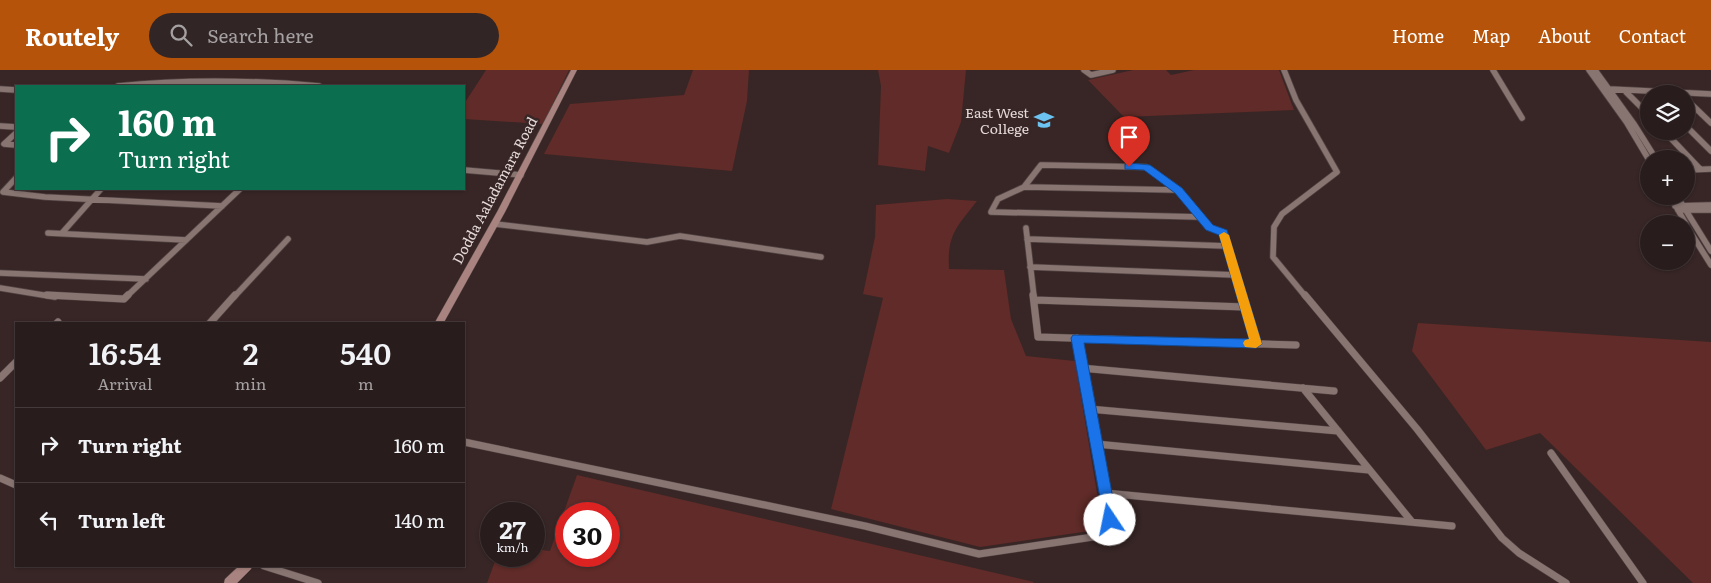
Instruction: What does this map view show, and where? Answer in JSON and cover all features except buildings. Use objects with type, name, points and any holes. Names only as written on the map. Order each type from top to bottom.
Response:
[{"type":"main road","name":"Dodda Aaladamara Road","points":[[439,322],[495,224],[574,70]]},
{"type":"main road","points":[[229,583],[246,567]]},
{"type":"street","points":[[1084,70],[1091,75],[1113,70]]},
{"type":"street","points":[[1284,70],[1296,100],[1337,172],[1282,214],[1274,227],[1273,257],[1417,430],[1502,538],[1519,553],[1566,583]]},
{"type":"street","points":[[1493,70],[1522,118]]},
{"type":"street","points":[[1589,70],[1627,123],[1643,150]]},
{"type":"street","points":[[1595,70],[1650,150]]},
{"type":"street","points":[[126,85],[165,80],[235,79],[307,85]]},
{"type":"street","points":[[0,89],[15,90]]},
{"type":"street","points":[[1609,89],[1640,91]]},
{"type":"street","points":[[1624,90],[1640,106]]},
{"type":"street","points":[[1695,94],[1710,95]]},
{"type":"street","points":[[1695,108],[1711,123]]},
{"type":"street","points":[[0,126],[15,127]]},
{"type":"street","points":[[15,134],[4,144],[15,145]]},
{"type":"street","points":[[1695,135],[1711,151]]},
{"type":"street","points":[[1672,140],[1700,170]]},
{"type":"street","points":[[1024,187],[1041,165],[1146,167],[1178,190],[1209,227],[1223,233],[1256,344]]},
{"type":"street","points":[[1695,170],[1711,169]]},
{"type":"street","points":[[465,170],[521,174]]},
{"type":"street","points":[[15,179],[3,192],[222,206]]},
{"type":"street","points":[[1178,190],[1024,187],[998,199],[991,212],[1201,217]]},
{"type":"street","points":[[62,233],[100,190]]},
{"type":"street","points":[[0,288],[57,297],[124,299],[239,190]]},
{"type":"street","points":[[1674,205],[1680,215]]},
{"type":"street","points":[[1682,205],[1711,251]]},
{"type":"street","points":[[1684,208],[1711,205]]},
{"type":"street","points":[[1676,208],[1711,210]]},
{"type":"street","points":[[495,224],[647,242],[680,236],[821,257]]},
{"type":"street","points":[[1026,228],[1038,337],[1296,345]]},
{"type":"street","points":[[48,233],[186,240]]},
{"type":"street","points":[[211,322],[288,239]]},
{"type":"street","points":[[1027,239],[1227,246]]},
{"type":"street","points":[[1695,239],[1711,265]]},
{"type":"street","points":[[1030,267],[1236,275]]},
{"type":"street","points":[[0,273],[146,279]]},
{"type":"street","points":[[1034,300],[1245,307]]},
{"type":"street","points":[[465,442],[865,526],[979,554],[1113,534],[1077,338]]},
{"type":"street","points":[[0,378],[15,363]]},
{"type":"street","points":[[1081,368],[1334,391]]},
{"type":"street","points":[[1303,388],[1412,522]]},
{"type":"street","points":[[1089,409],[1338,431]]},
{"type":"street","points":[[1096,444],[1370,470]]},
{"type":"street","points":[[1551,453],[1643,583]]},
{"type":"street","points":[[0,478],[15,485]]},
{"type":"street","points":[[1105,493],[1452,526]]},
{"type":"street","points":[[267,567],[318,583]]},
{"type":"shaded area","points":[[486,70],[569,70],[543,124],[465,119],[465,102]]},
{"type":"shaded area","points":[[693,70],[749,70],[747,101],[732,171],[544,154],[570,104],[684,95]]},
{"type":"shaded area","points":[[878,70],[966,70],[961,122],[949,153],[928,146],[925,171],[878,165],[881,86]]},
{"type":"shaded area","points":[[1133,70],[1166,70],[1171,75],[1194,70],[1279,70],[1294,110],[1124,117],[1088,80]]},
{"type":"shaded area","points":[[947,199],[977,201],[959,225],[952,239],[949,269],[1004,270],[1011,319],[1026,356],[1075,361],[1103,529],[980,547],[831,509],[883,298],[863,294],[875,237],[876,205]]},
{"type":"shaded area","points":[[1418,323],[1711,342],[1711,583],[1693,583],[1540,433],[1486,450],[1412,351]]},
{"type":"shaded area","points":[[577,475],[1034,582],[487,583],[493,567],[545,567],[545,550],[550,551],[555,537],[555,567],[620,567],[620,502],[567,502]]},
{"type":"slow traffic","points":[[1224,235],[1256,344],[1249,343]]},
{"type":"place","name":"East West College","points":[[1044,120]]},
{"type":"route","points":[[1110,520],[1077,338],[1256,344],[1223,233],[1209,227],[1178,190],[1146,167],[1129,167]]}]
